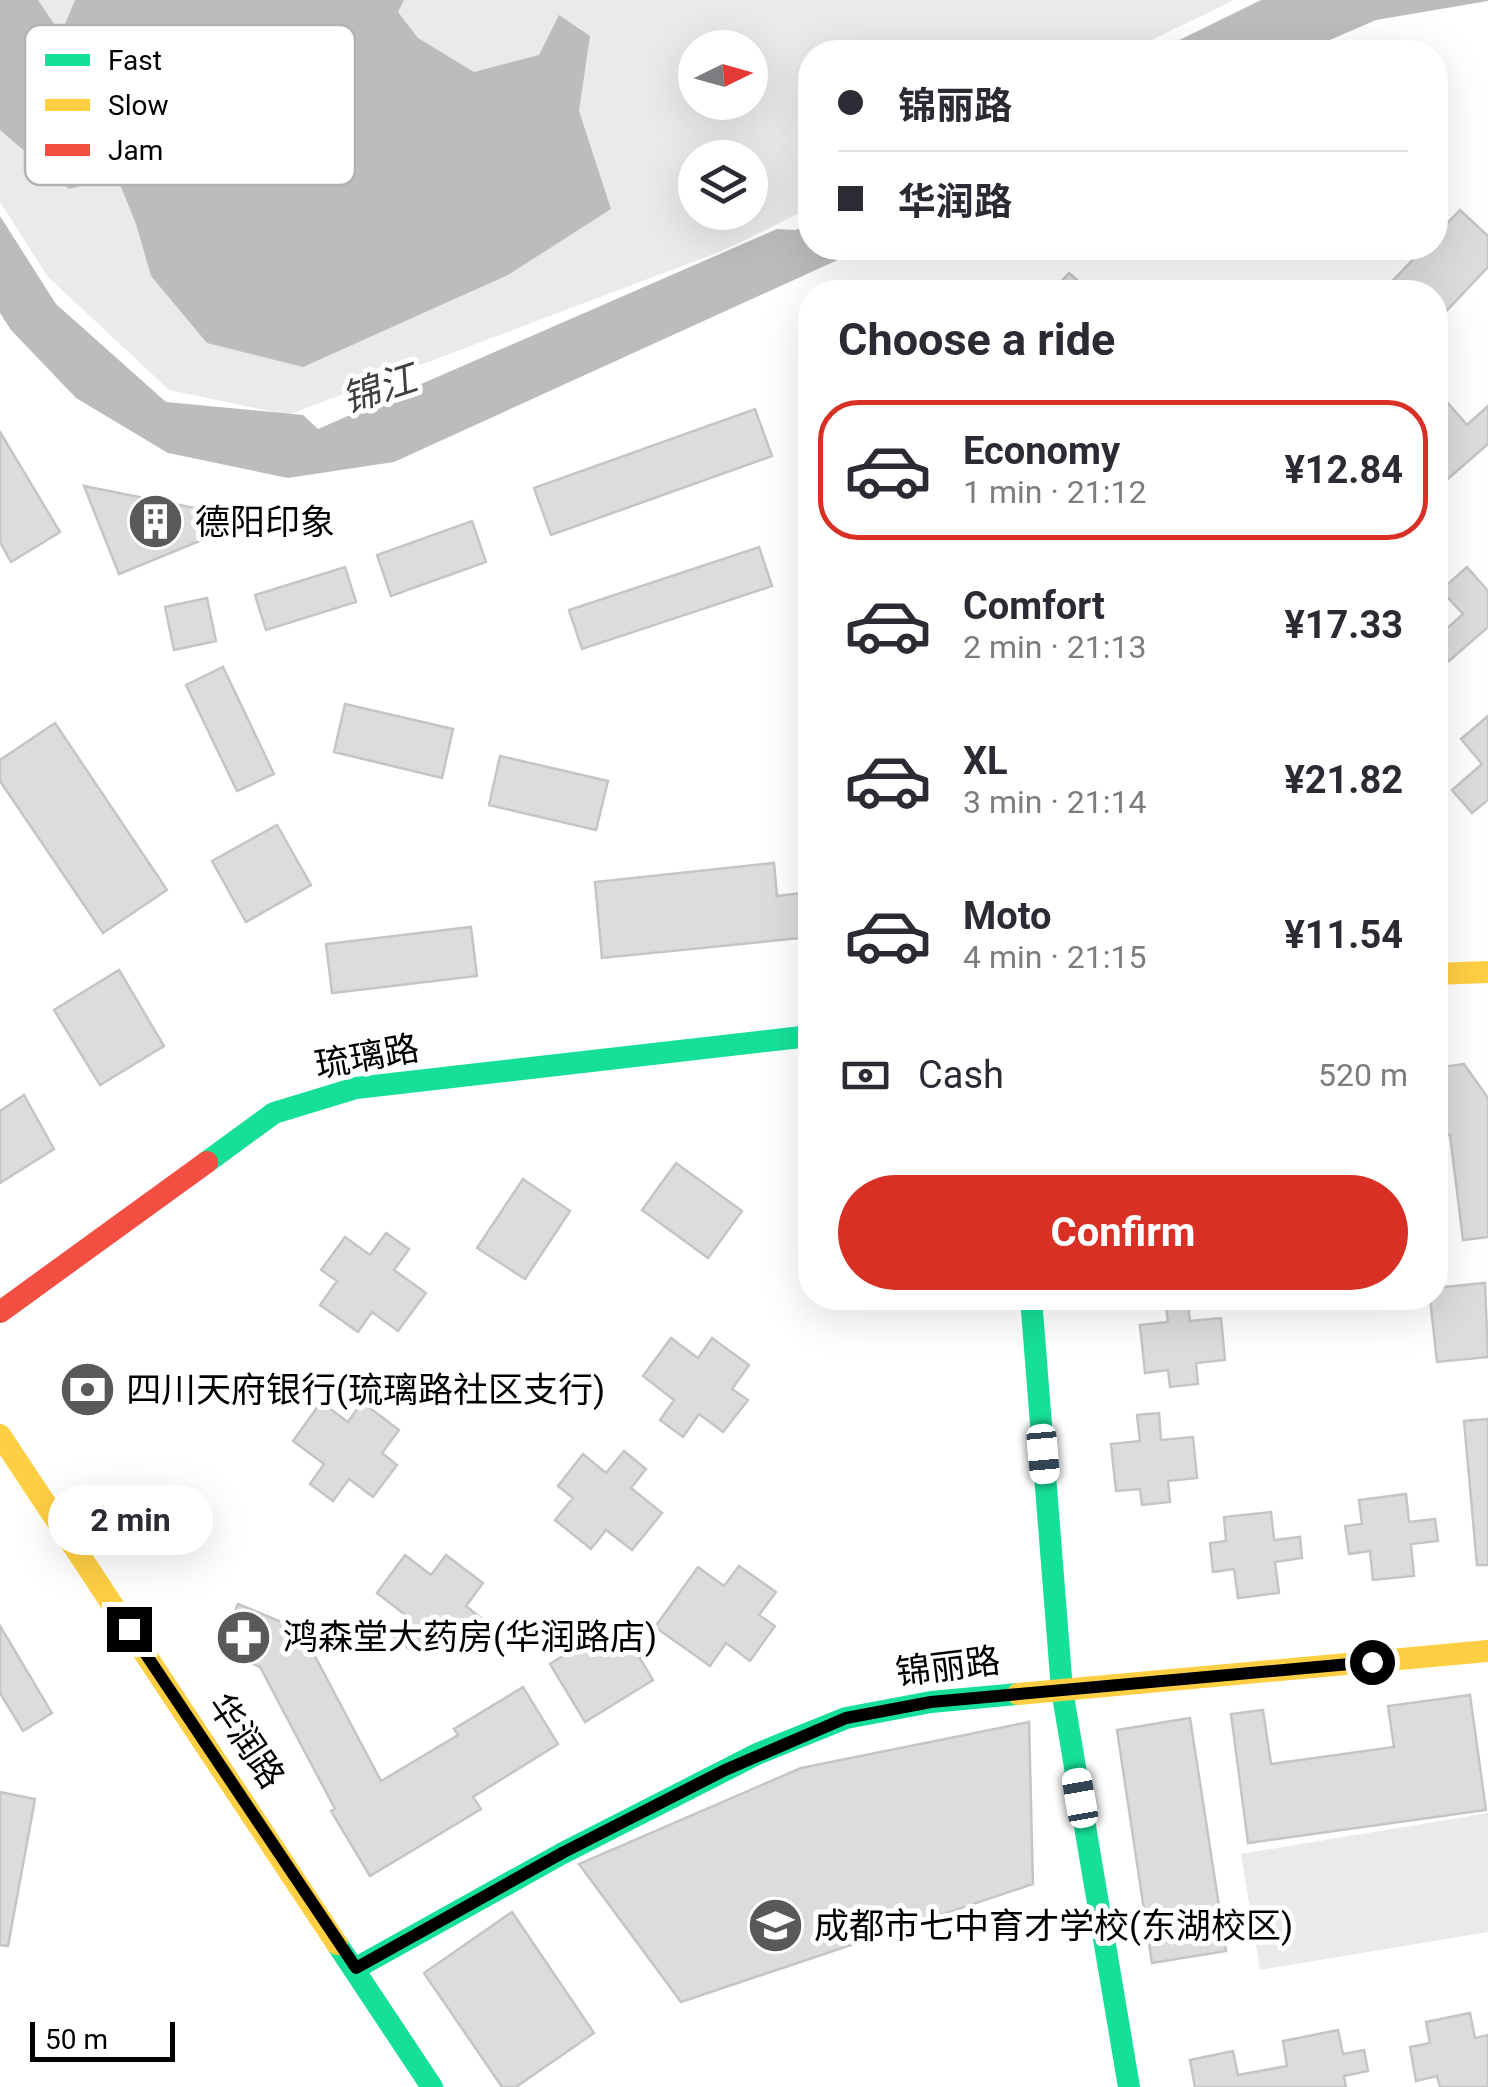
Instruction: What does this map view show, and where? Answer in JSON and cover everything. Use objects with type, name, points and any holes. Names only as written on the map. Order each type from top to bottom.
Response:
[{"type":"street","points":[[1448,974],[1488,972]]},
{"type":"street","name":"琉璃路","points":[[0,1312],[274,1113],[356,1088],[798,1037]]},
{"type":"street","points":[[1032,1310],[1062,1690],[1129,2087]]},
{"type":"street","name":"华润路","points":[[0,1434],[432,2087]]},
{"type":"street","name":"锦丽路","points":[[356,1968],[598,1834],[757,1754],[846,1718],[931,1702],[1488,1651]]},
{"type":"shaded area","points":[[0,0],[1234,0],[1152,40],[798,40],[798,214],[768,229],[768,140],[678,140],[678,230],[765,230],[722,251],[288,415],[169,390],[48,277],[0,202]]},
{"type":"shaded area","points":[[0,0],[38,0],[55,25],[25,25],[25,151],[0,130]]},
{"type":"shaded area","points":[[75,0],[404,0],[398,12],[418,38],[474,72],[539,55],[559,15],[590,36],[579,111],[611,209],[508,275],[303,367],[207,343],[151,276],[120,185],[355,185],[355,25],[65,25]]},
{"type":"shaded area","points":[[1261,0],[1488,0],[1376,20],[1330,40],[1179,40]]},
{"type":"shaded area","points":[[0,216],[56,304],[166,402],[303,415],[318,429],[777,229],[798,229],[798,260],[838,260],[394,462],[288,478],[168,453],[76,398],[11,330],[0,313]]},
{"type":"shaded area","points":[[1488,1813],[1488,1932],[1260,1970],[1241,1854]]},
{"type":"building","points":[[1460,210],[1488,236],[1488,267],[1448,309],[1448,280],[1393,280],[1413,260],[1448,260],[1448,222]]},
{"type":"building","points":[[1448,403],[1467,425],[1488,406],[1488,444],[1448,479]]},
{"type":"building","points":[[755,409],[772,456],[551,535],[534,488]]},
{"type":"building","points":[[0,432],[60,532],[11,562],[0,542]]},
{"type":"building","name":"德阳印象","points":[[84,486],[210,511],[219,533],[119,574]]},
{"type":"building","points":[[472,521],[486,562],[391,596],[377,555]]},
{"type":"building","points":[[759,547],[772,586],[582,649],[569,610]]},
{"type":"building","points":[[345,567],[356,602],[266,630],[255,595]]},
{"type":"building","points":[[1467,567],[1488,591],[1488,627],[1449,661],[1448,627],[1463,614],[1448,598],[1448,584]]},
{"type":"building","points":[[207,598],[216,641],[174,650],[165,607]]},
{"type":"building","points":[[223,667],[274,774],[237,791],[186,685]]},
{"type":"building","points":[[345,704],[453,729],[442,778],[334,752]]},
{"type":"building","points":[[1488,716],[1488,800],[1472,813],[1452,790],[1482,764],[1461,739]]},
{"type":"building","points":[[55,723],[167,890],[103,933],[0,781],[0,760]]},
{"type":"building","points":[[500,756],[608,781],[596,830],[489,805]]},
{"type":"building","points":[[277,825],[311,885],[246,922],[212,861]]},
{"type":"building","points":[[774,863],[777,896],[798,893],[798,938],[602,958],[595,882]]},
{"type":"building","points":[[471,927],[477,976],[332,993],[326,944]]},
{"type":"building","points":[[119,970],[164,1046],[100,1085],[54,1010]]},
{"type":"building","points":[[1464,1064],[1488,1098],[1488,1237],[1463,1240],[1448,1135],[1448,1066]]},
{"type":"building","points":[[24,1095],[54,1149],[0,1183],[0,1111]]},
{"type":"building","points":[[676,1163],[742,1211],[708,1258],[642,1210]]},
{"type":"building","points":[[523,1179],[570,1211],[525,1279],[477,1248]]},
{"type":"building","points":[[386,1233],[409,1249],[394,1270],[426,1293],[398,1331],[372,1312],[358,1332],[320,1305],[337,1281],[321,1270],[345,1237],[370,1255]]},
{"type":"building","points":[[1485,1283],[1488,1357],[1437,1362],[1431,1310],[1448,1310],[1448,1287]]},
{"type":"building","points":[[1166,1310],[1189,1310],[1190,1321],[1221,1318],[1225,1360],[1196,1363],[1198,1384],[1170,1387],[1168,1370],[1145,1373],[1140,1325],[1168,1322]]},
{"type":"building","points":[[671,1338],[698,1358],[712,1338],[749,1365],[732,1389],[748,1400],[723,1432],[699,1414],[683,1437],[660,1420],[674,1400],[643,1376]]},
{"type":"building","points":[[321,1402],[348,1422],[362,1402],[399,1430],[382,1453],[397,1465],[373,1497],[349,1479],[333,1501],[310,1484],[324,1464],[293,1441]]},
{"type":"building","points":[[1159,1413],[1161,1440],[1193,1437],[1197,1478],[1168,1481],[1170,1502],[1142,1505],[1140,1489],[1116,1491],[1111,1444],[1140,1441],[1137,1415]]},
{"type":"building","points":[[1488,1419],[1488,1565],[1477,1565],[1464,1421]]},
{"type":"building","points":[[624,1451],[646,1469],[631,1488],[662,1513],[632,1550],[606,1530],[591,1549],[555,1520],[573,1498],[558,1486],[583,1454],[606,1473]]},
{"type":"building","points":[[1406,1494],[1409,1522],[1435,1519],[1438,1541],[1411,1544],[1414,1576],[1373,1580],[1370,1551],[1349,1554],[1345,1526],[1362,1524],[1359,1500]]},
{"type":"building","points":[[1271,1512],[1274,1540],[1300,1537],[1302,1558],[1275,1562],[1279,1593],[1238,1598],[1234,1569],[1213,1572],[1210,1543],[1226,1541],[1224,1517]]},
{"type":"building","points":[[405,1555],[431,1575],[446,1555],[483,1583],[466,1606],[481,1618],[457,1650],[433,1632],[416,1654],[394,1637],[408,1617],[377,1593]]},
{"type":"building","points":[[739,1566],[776,1592],[759,1615],[775,1626],[750,1661],[726,1643],[710,1666],[655,1627],[698,1567],[724,1586]]},
{"type":"building","points":[[238,1604],[301,1630],[381,1781],[458,1735],[454,1729],[523,1687],[558,1744],[473,1797],[481,1809],[370,1876],[331,1811],[335,1809],[260,1667],[219,1649]]},
{"type":"building","points":[[618,1622],[653,1680],[585,1722],[550,1664]]},
{"type":"building","points":[[0,1626],[52,1713],[23,1731],[0,1693]]},
{"type":"building","points":[[1470,1695],[1486,1810],[1248,1843],[1231,1714],[1263,1710],[1271,1764],[1394,1747],[1388,1706]]},
{"type":"building","points":[[1190,1718],[1226,1951],[1152,1963],[1117,1730]]},
{"type":"building","points":[[1029,1722],[1033,1884],[681,2002],[579,1864],[801,1768]]},
{"type":"building","points":[[0,1792],[35,1799],[8,1946],[0,1945]]},
{"type":"building","points":[[512,1912],[594,2033],[516,2087],[502,2087],[424,1973]]},
{"type":"building","points":[[1470,2013],[1475,2038],[1488,2035],[1488,2087],[1440,2087],[1437,2076],[1416,2081],[1410,2047],[1430,2043],[1426,2022]]},
{"type":"building","points":[[1338,2030],[1343,2054],[1364,2050],[1368,2071],[1344,2076],[1346,2087],[1195,2087],[1190,2060],[1233,2051],[1238,2075],[1287,2066],[1283,2041]]},
{"type":"traffic: fast","points":[[207,1162],[274,1113],[356,1088],[798,1037]]},
{"type":"traffic: fast","points":[[1032,1310],[1062,1690],[1129,2087]]},
{"type":"traffic: fast","points":[[356,1968],[563,1853],[757,1754],[846,1718],[931,1702],[1018,1694]]},
{"type":"traffic: fast","points":[[337,1944],[432,2087]]},
{"type":"traffic: slow","points":[[1448,974],[1488,972]]},
{"type":"traffic: slow","points":[[0,1435],[337,1944]]},
{"type":"traffic: slow","points":[[1018,1694],[1488,1651]]},
{"type":"traffic: jam","points":[[0,1312],[207,1162]]},
{"type":"place","name":"德阳印象","points":[[156,522]]},
{"type":"place","name":"四川天府银行(琉璃路社区支行)","points":[[87,1390]]},
{"type":"place","name":"鸿森堂大药房(华润路店)","points":[[244,1637]]},
{"type":"place","name":"成都市七中育才学校(东湖校区)","points":[[775,1926]]},
{"type":"route","points":[[129,1629],[356,1968],[564,1852],[757,1754],[846,1718],[931,1702],[1372,1662]]},
{"type":"water label","name":"锦江","points":[[379,389]]}]
